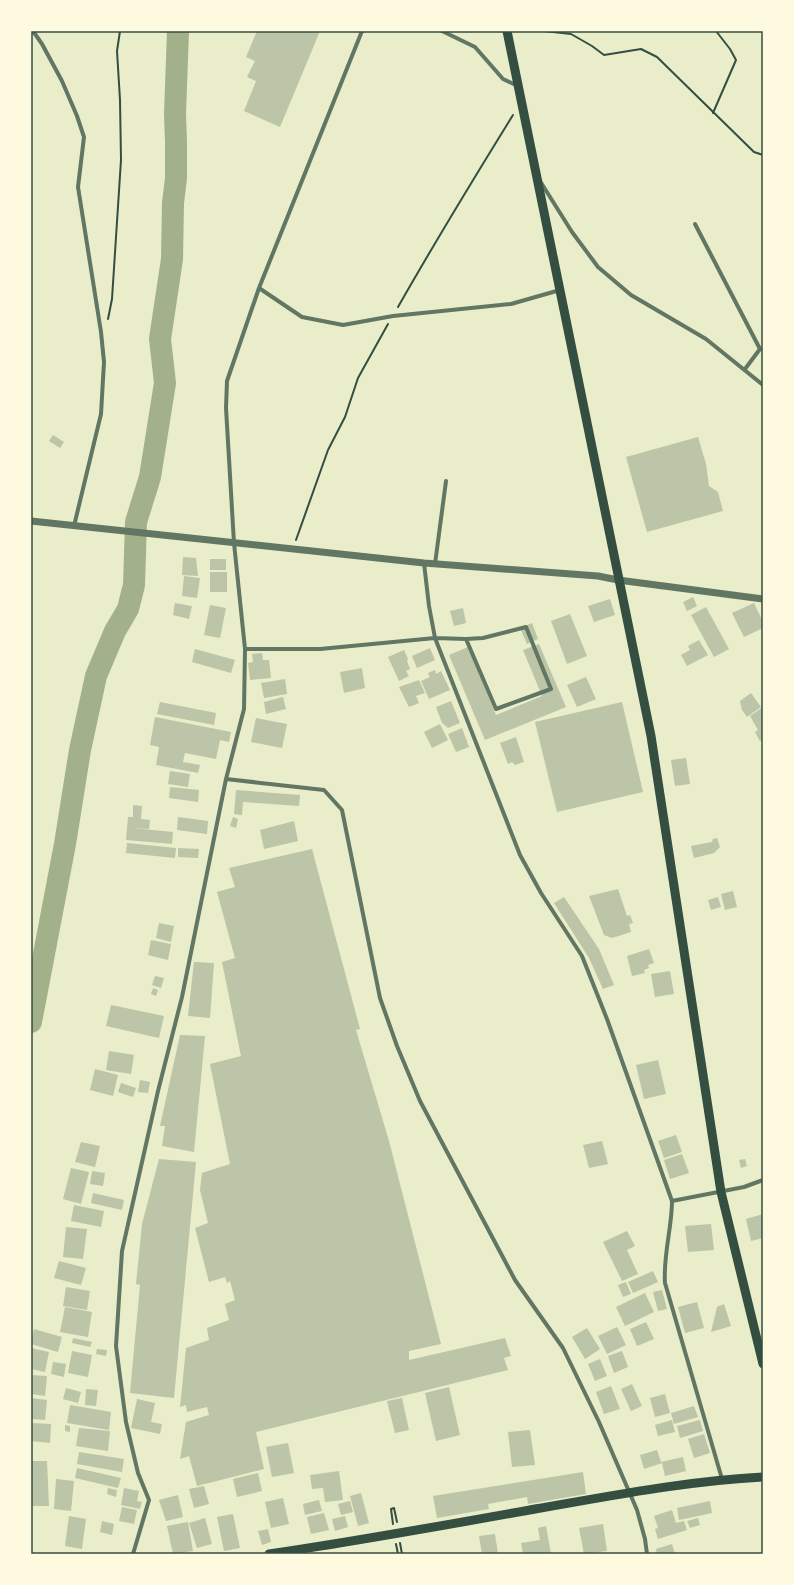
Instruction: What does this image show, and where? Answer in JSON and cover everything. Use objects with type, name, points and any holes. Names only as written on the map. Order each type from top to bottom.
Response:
[{"type":"main road","points":[[507,31],[650,736],[721,1192],[763,1364]]},
{"type":"main road","points":[[269,1554],[372,1538],[628,1492],[722,1479],[763,1477]]},
{"type":"street","points":[[33,31],[62,81],[78,116],[84,137],[78,187],[102,332],[104,362],[101,414],[74,526]]},
{"type":"street","points":[[133,1554],[150,1500],[138,1473],[126,1422],[116,1346],[122,1251],[158,1090],[182,997],[226,779],[244,709],[245,648],[234,543],[226,408],[227,381],[259,288],[362,31]]},
{"type":"street","points":[[442,31],[475,47],[503,79],[519,87]]},
{"type":"street","points":[[538,178],[572,232],[598,267],[631,295],[706,339],[763,385]]},
{"type":"street","points":[[695,224],[760,349],[744,369]]},
{"type":"street","points":[[259,288],[302,317],[343,325],[393,316],[511,304],[560,290]]},
{"type":"street","points":[[435,564],[446,480]]},
{"type":"street","points":[[31,521],[424,563],[598,576],[618,580],[763,599]]},
{"type":"street","points":[[424,563],[429,606],[435,638],[520,855],[541,893],[582,956],[608,1019],[672,1201],[672,1217],[664,1270],[665,1283],[722,1479]]},
{"type":"street","points":[[245,648],[320,649],[435,638],[483,638],[526,627],[551,689],[496,709],[466,639]]},
{"type":"street","points":[[226,779],[324,790],[342,810],[380,998],[397,1046],[417,1094],[515,1280],[563,1348],[599,1422],[637,1510],[647,1554]]},
{"type":"street","points":[[672,1201],[744,1187],[763,1180]]},
{"type":"path","points":[[108,320],[112,299],[121,160],[120,100],[117,51],[120,31]]},
{"type":"path","points":[[544,31],[571,34],[604,55],[641,49],[657,57],[754,152],[763,155]]},
{"type":"path","points":[[713,113],[736,60],[730,49],[716,31]]},
{"type":"path","points":[[292,549],[328,450],[345,417],[358,378],[444,226],[456,209],[513,114]]},
{"type":"path","points":[[400,1542],[402,1554]]},
{"type":"building","points":[[257,31],[320,31],[280,127],[244,111],[256,81],[247,77],[255,61],[246,57]]},
{"type":"building","points":[[53,435],[64,442],[60,448],[49,441]]},
{"type":"building","points":[[698,437],[706,464],[709,486],[718,492],[723,511],[647,532],[626,457]]},
{"type":"building","points":[[183,557],[196,558],[198,576],[182,575]]},
{"type":"building","points":[[210,559],[226,559],[226,570],[210,570]]},
{"type":"building","points":[[210,572],[227,572],[227,592],[210,592]]},
{"type":"building","points":[[184,576],[200,578],[197,598],[182,596]]},
{"type":"building","points":[[693,597],[697,606],[687,611],[683,602]]},
{"type":"building","points":[[610,599],[615,615],[594,622],[588,606]]},
{"type":"building","points":[[175,603],[192,606],[189,619],[173,615]]},
{"type":"building","points":[[754,603],[763,622],[763,628],[744,637],[732,613]]},
{"type":"building","points":[[210,605],[226,608],[220,638],[204,635]]},
{"type":"building","points":[[706,607],[729,649],[714,657],[691,615]]},
{"type":"building","points":[[463,608],[466,623],[454,626],[450,611]]},
{"type":"building","points":[[570,614],[587,656],[567,664],[551,621]]},
{"type":"building","points":[[532,623],[538,639],[527,644],[520,628]]},
{"type":"building","points":[[699,640],[708,655],[687,666],[681,655],[690,650],[688,646]]},
{"type":"building","points":[[539,644],[566,707],[485,740],[449,655],[468,647],[496,715],[542,696],[523,650]]},
{"type":"building","points":[[430,648],[435,660],[417,668],[412,656]]},
{"type":"building","points":[[195,649],[235,660],[231,673],[192,662]]},
{"type":"building","points":[[404,650],[410,669],[406,671],[409,676],[399,681],[388,657]]},
{"type":"building","points":[[262,653],[263,660],[269,660],[271,678],[250,680],[248,663],[253,662],[252,654]]},
{"type":"building","points":[[362,668],[365,688],[344,693],[340,672]]},
{"type":"building","points":[[435,670],[436,674],[441,671],[450,690],[429,699],[421,681],[430,677],[428,673]]},
{"type":"building","points":[[586,677],[596,699],[577,707],[567,685]]},
{"type":"building","points":[[285,679],[287,694],[264,698],[261,683]]},
{"type":"building","points":[[419,680],[425,693],[416,696],[419,703],[409,707],[399,687]]},
{"type":"building","points":[[751,693],[761,707],[747,717],[742,710],[740,701]]},
{"type":"building","points":[[283,697],[286,709],[266,714],[264,702]]},
{"type":"building","points":[[451,701],[460,723],[448,728],[442,723],[436,707]]},
{"type":"building","points":[[160,702],[216,713],[214,725],[157,714]]},
{"type":"building","points":[[622,702],[643,792],[557,812],[535,722]]},
{"type":"building","points":[[763,707],[763,740],[760,741],[755,732],[758,730],[750,716]]},
{"type":"building","points":[[155,717],[231,732],[229,742],[220,740],[216,759],[185,753],[183,762],[200,765],[198,773],[156,765],[159,747],[150,745]]},
{"type":"building","points":[[256,718],[287,724],[282,748],[251,742]]},
{"type":"building","points":[[440,724],[448,740],[432,748],[424,732]]},
{"type":"building","points":[[462,728],[469,747],[456,752],[448,734]]},
{"type":"building","points":[[516,737],[524,762],[515,765],[512,762],[508,764],[500,743]]},
{"type":"building","points":[[686,758],[690,784],[675,786],[671,760]]},
{"type":"building","points":[[170,771],[190,774],[188,787],[168,784]]},
{"type":"building","points":[[170,787],[199,790],[198,802],[169,798]]},
{"type":"building","points":[[236,790],[300,795],[299,806],[243,802],[242,815],[234,814]]},
{"type":"building","points":[[133,805],[142,806],[141,819],[150,820],[149,829],[132,828],[173,832],[172,844],[126,840],[128,817],[133,817]]},
{"type":"building","points":[[178,817],[208,821],[207,834],[177,830]]},
{"type":"building","points":[[233,817],[238,819],[236,828],[230,826]]},
{"type":"building","points":[[294,821],[298,841],[264,849],[260,830]]},
{"type":"building","points":[[717,838],[720,847],[714,853],[694,858],[691,846],[712,842],[713,839]]},
{"type":"building","points":[[127,843],[176,848],[175,858],[126,853]]},
{"type":"building","points":[[178,848],[199,849],[198,858],[178,857]]},
{"type":"building","points":[[312,849],[360,1029],[356,1030],[389,1141],[441,1344],[409,1351],[409,1360],[505,1338],[511,1356],[504,1358],[508,1370],[256,1432],[264,1469],[197,1486],[189,1456],[180,1459],[186,1422],[209,1415],[207,1407],[187,1412],[186,1405],[180,1407],[186,1348],[209,1340],[207,1328],[229,1320],[225,1304],[235,1300],[230,1281],[227,1283],[225,1277],[209,1282],[195,1228],[208,1223],[200,1190],[202,1173],[230,1164],[210,1064],[241,1056],[222,962],[235,958],[217,892],[235,887],[229,868]]},
{"type":"building","points":[[618,889],[627,916],[630,915],[633,923],[629,924],[631,932],[612,938],[604,935],[589,896]]},
{"type":"building","points":[[733,891],[737,907],[725,910],[721,894]]},
{"type":"building","points":[[564,897],[599,949],[614,985],[603,989],[589,958],[554,903]]},
{"type":"building","points":[[718,897],[721,907],[711,910],[708,900]]},
{"type":"building","points":[[159,923],[174,926],[171,942],[156,938]]},
{"type":"building","points":[[151,940],[171,944],[168,960],[148,955]]},
{"type":"building","points":[[649,949],[654,963],[648,965],[649,968],[644,970],[645,973],[632,976],[627,956]]},
{"type":"building","points":[[194,962],[214,963],[210,1018],[188,1016]]},
{"type":"building","points":[[670,971],[674,994],[655,997],[651,974]]},
{"type":"building","points":[[155,976],[164,978],[161,988],[152,985]]},
{"type":"building","points":[[153,988],[158,990],[156,996],[151,994]]},
{"type":"building","points":[[111,1005],[164,1016],[159,1038],[106,1026]]},
{"type":"building","points":[[180,1035],[205,1036],[194,1152],[162,1146],[165,1126],[160,1126]]},
{"type":"building","points":[[109,1051],[134,1055],[131,1074],[106,1070]]},
{"type":"building","points":[[658,1060],[666,1094],[644,1099],[636,1065]]},
{"type":"building","points":[[95,1069],[118,1075],[113,1096],[90,1090]]},
{"type":"building","points":[[140,1080],[150,1082],[148,1093],[138,1092]]},
{"type":"building","points":[[121,1083],[136,1088],[133,1097],[118,1092]]},
{"type":"building","points":[[676,1135],[682,1152],[664,1158],[658,1141]]},
{"type":"building","points":[[602,1141],[608,1164],[589,1168],[583,1145]]},
{"type":"building","points":[[81,1142],[100,1146],[95,1167],[75,1162]]},
{"type":"building","points":[[682,1154],[689,1173],[670,1179],[664,1160]]},
{"type":"building","points":[[159,1159],[196,1162],[174,1398],[130,1393],[140,1285],[136,1284],[142,1224]]},
{"type":"building","points":[[745,1159],[747,1166],[741,1168],[739,1160]]},
{"type":"building","points":[[71,1168],[89,1172],[81,1204],[63,1199]]},
{"type":"building","points":[[92,1171],[105,1173],[103,1186],[90,1184]]},
{"type":"building","points":[[93,1193],[124,1200],[122,1210],[91,1203]]},
{"type":"building","points":[[74,1205],[104,1211],[101,1227],[71,1221]]},
{"type":"building","points":[[763,1214],[763,1238],[751,1241],[746,1219]]},
{"type":"building","points":[[711,1224],[714,1250],[688,1252],[685,1226]]},
{"type":"building","points":[[66,1227],[87,1229],[83,1259],[63,1257]]},
{"type":"building","points":[[627,1231],[635,1246],[627,1250],[638,1274],[622,1281],[603,1242]]},
{"type":"building","points":[[59,1261],[86,1268],[81,1285],[54,1278]]},
{"type":"building","points":[[653,1271],[658,1282],[633,1293],[628,1282]]},
{"type":"building","points":[[626,1282],[631,1294],[623,1297],[618,1285]]},
{"type":"building","points":[[66,1287],[90,1291],[87,1310],[63,1306]]},
{"type":"building","points":[[662,1290],[667,1309],[658,1311],[653,1292]]},
{"type":"building","points":[[645,1293],[654,1312],[625,1326],[616,1307]]},
{"type":"building","points":[[697,1302],[704,1328],[685,1333],[678,1307]]},
{"type":"building","points":[[724,1304],[731,1326],[711,1332],[717,1307]]},
{"type":"building","points":[[65,1307],[92,1312],[88,1337],[60,1332]]},
{"type":"building","points":[[646,1322],[654,1339],[637,1346],[630,1329]]},
{"type":"building","points":[[617,1327],[626,1345],[607,1354],[598,1336]]},
{"type":"building","points":[[587,1328],[600,1349],[585,1359],[572,1337]]},
{"type":"building","points":[[34,1329],[62,1337],[58,1352],[31,1344]]},
{"type":"building","points":[[73,1338],[92,1342],[90,1347],[72,1343]]},
{"type":"building","points":[[31,1348],[49,1352],[45,1372],[31,1369]]},
{"type":"building","points":[[97,1349],[107,1350],[106,1356],[96,1354]]},
{"type":"building","points":[[72,1351],[92,1355],[88,1377],[68,1373]]},
{"type":"building","points":[[622,1351],[628,1367],[614,1373],[608,1356]]},
{"type":"building","points":[[600,1359],[607,1376],[595,1381],[588,1364]]},
{"type":"building","points":[[53,1362],[66,1364],[64,1377],[51,1374]]},
{"type":"building","points":[[31,1375],[47,1376],[45,1396],[31,1394]]},
{"type":"building","points":[[632,1384],[642,1406],[631,1411],[621,1389]]},
{"type":"building","points":[[611,1386],[620,1409],[604,1414],[596,1392]]},
{"type":"building","points":[[449,1387],[460,1435],[436,1441],[425,1393]]},
{"type":"building","points":[[66,1388],[81,1392],[78,1403],[63,1399]]},
{"type":"building","points":[[86,1389],[98,1390],[96,1406],[85,1405]]},
{"type":"building","points":[[665,1394],[670,1413],[655,1417],[650,1398]]},
{"type":"building","points":[[31,1398],[47,1400],[45,1420],[31,1419]]},
{"type":"building","points":[[402,1398],[409,1430],[395,1433],[387,1401]]},
{"type":"building","points":[[137,1399],[155,1403],[151,1422],[162,1424],[160,1434],[131,1428]]},
{"type":"building","points":[[70,1405],[111,1412],[109,1430],[67,1423]]},
{"type":"building","points":[[694,1406],[698,1417],[674,1424],[671,1413]]},
{"type":"building","points":[[672,1420],[675,1432],[658,1436],[655,1425]]},
{"type":"building","points":[[700,1420],[703,1431],[680,1438],[677,1426]]},
{"type":"building","points":[[31,1423],[51,1424],[50,1443],[31,1441]]},
{"type":"building","points":[[65,1425],[70,1426],[70,1432],[65,1431]]},
{"type":"building","points":[[79,1428],[110,1431],[108,1451],[76,1446]]},
{"type":"building","points":[[530,1430],[535,1465],[512,1467],[508,1432]]},
{"type":"building","points":[[704,1434],[710,1453],[694,1458],[688,1439]]},
{"type":"building","points":[[288,1443],[294,1473],[272,1477],[266,1447]]},
{"type":"building","points":[[657,1450],[661,1462],[683,1457],[686,1471],[665,1476],[662,1463],[644,1469],[640,1455]]},
{"type":"building","points":[[79,1452],[124,1459],[122,1472],[77,1464]]},
{"type":"building","points":[[31,1461],[47,1461],[49,1506],[31,1506]]},
{"type":"building","points":[[77,1468],[121,1478],[118,1488],[75,1478]]},
{"type":"building","points":[[339,1471],[343,1500],[325,1502],[323,1488],[312,1489],[310,1475]]},
{"type":"building","points":[[583,1472],[586,1494],[528,1504],[527,1497],[488,1504],[489,1509],[437,1518],[433,1496]]},
{"type":"building","points":[[258,1473],[262,1491],[237,1497],[233,1479]]},
{"type":"building","points":[[56,1479],[74,1481],[71,1511],[54,1509]]},
{"type":"building","points":[[204,1486],[209,1504],[194,1508],[189,1489]]},
{"type":"building","points":[[108,1488],[117,1490],[116,1497],[107,1494]]},
{"type":"building","points":[[124,1488],[139,1491],[137,1501],[142,1502],[140,1509],[121,1505]]},
{"type":"building","points":[[361,1493],[369,1523],[358,1526],[350,1496]]},
{"type":"building","points":[[178,1495],[183,1517],[166,1521],[159,1500]]},
{"type":"building","points":[[283,1498],[289,1524],[271,1528],[265,1502]]},
{"type":"building","points":[[319,1500],[322,1511],[305,1515],[303,1504]]},
{"type":"building","points":[[350,1501],[353,1512],[341,1515],[338,1504]]},
{"type":"building","points":[[710,1501],[712,1513],[679,1520],[677,1508]]},
{"type":"building","points":[[122,1507],[137,1510],[134,1524],[119,1521]]},
{"type":"building","points":[[672,1510],[676,1523],[684,1521],[687,1530],[658,1539],[655,1529],[658,1528],[654,1516]]},
{"type":"building","points":[[324,1513],[329,1530],[311,1534],[307,1517]]},
{"type":"building","points":[[233,1514],[240,1548],[224,1551],[217,1517]]},
{"type":"building","points":[[69,1516],[86,1519],[82,1549],[65,1546]]},
{"type":"building","points":[[345,1516],[348,1527],[335,1531],[332,1519]]},
{"type":"building","points":[[205,1518],[212,1544],[197,1548],[189,1523]]},
{"type":"building","points":[[698,1518],[700,1525],[690,1528],[687,1521]]},
{"type":"building","points":[[102,1521],[114,1524],[112,1535],[100,1532]]},
{"type":"building","points":[[188,1522],[193,1551],[173,1554],[167,1526]]},
{"type":"building","points":[[603,1524],[607,1551],[584,1554],[579,1528]]},
{"type":"building","points":[[546,1526],[551,1554],[523,1554],[521,1543],[540,1540],[538,1528]]},
{"type":"building","points":[[268,1529],[271,1542],[262,1545],[258,1531]]},
{"type":"building","points":[[495,1534],[498,1554],[482,1554],[479,1536]]},
{"type":"building","points":[[672,1544],[675,1554],[657,1554],[656,1549]]},
{"type":"waterway","points":[[31,1022],[65,844],[80,750],[96,676],[115,631],[128,609],[134,585],[136,522],[150,477],[165,383],[160,339],[172,259],[173,203],[176,178],[175,114],[178,31]]}]
